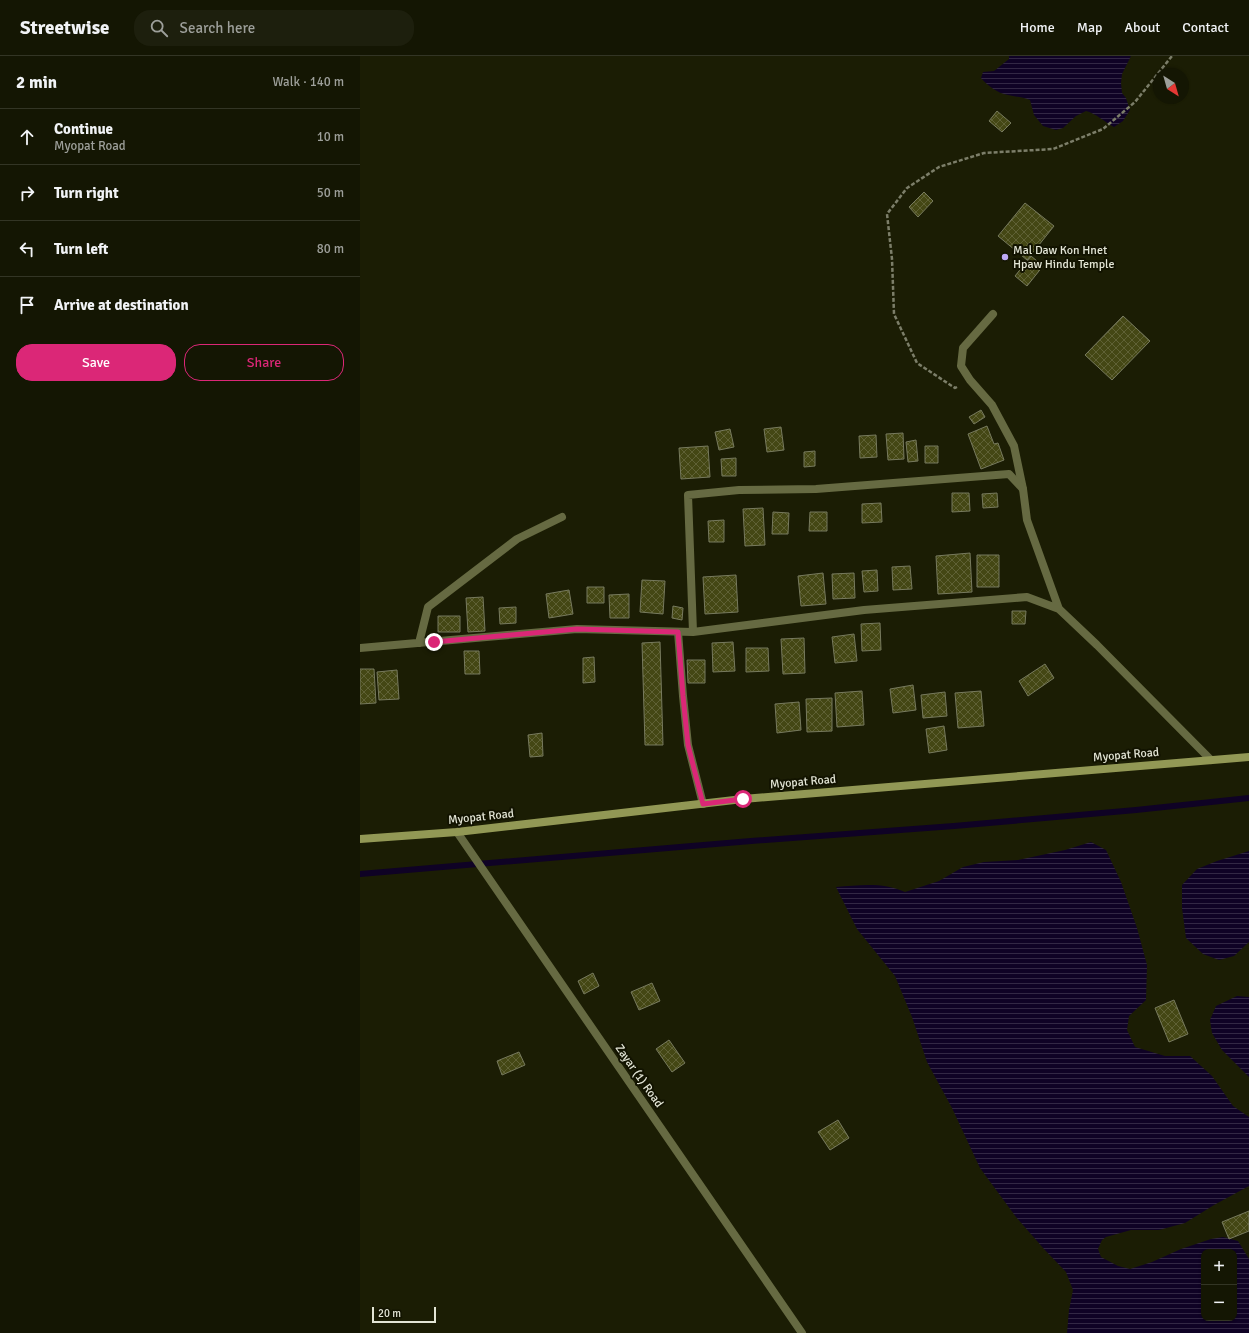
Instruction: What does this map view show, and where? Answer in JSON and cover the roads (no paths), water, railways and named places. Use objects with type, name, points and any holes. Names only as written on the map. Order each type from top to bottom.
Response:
[{"type":"main road","name":"Myopat Road","points":[[360,839],[457,832],[759,797],[1249,757]]},
{"type":"street","points":[[993,314],[963,348],[961,366],[970,380],[992,406],[1014,446],[1023,489],[1027,520],[1059,609]]},
{"type":"street","points":[[693,632],[688,495],[739,490],[816,489],[1009,474],[1023,489]]},
{"type":"street","points":[[419,643],[428,607],[517,539],[562,517]]},
{"type":"street","points":[[360,648],[577,629],[693,632],[864,610],[1027,597],[1059,609],[1097,644],[1211,760]]},
{"type":"street","points":[[678,632],[688,745],[703,804]]},
{"type":"street","name":"Zayar (1) Road","points":[[457,832],[802,1333]]},
{"type":"waterway","points":[[360,874],[751,841],[954,826],[1136,810],[1249,798]]},
{"type":"place","name":"Mal Daw Kon Hnet Hpaw Hindu Temple","points":[[1005,257]]}]
